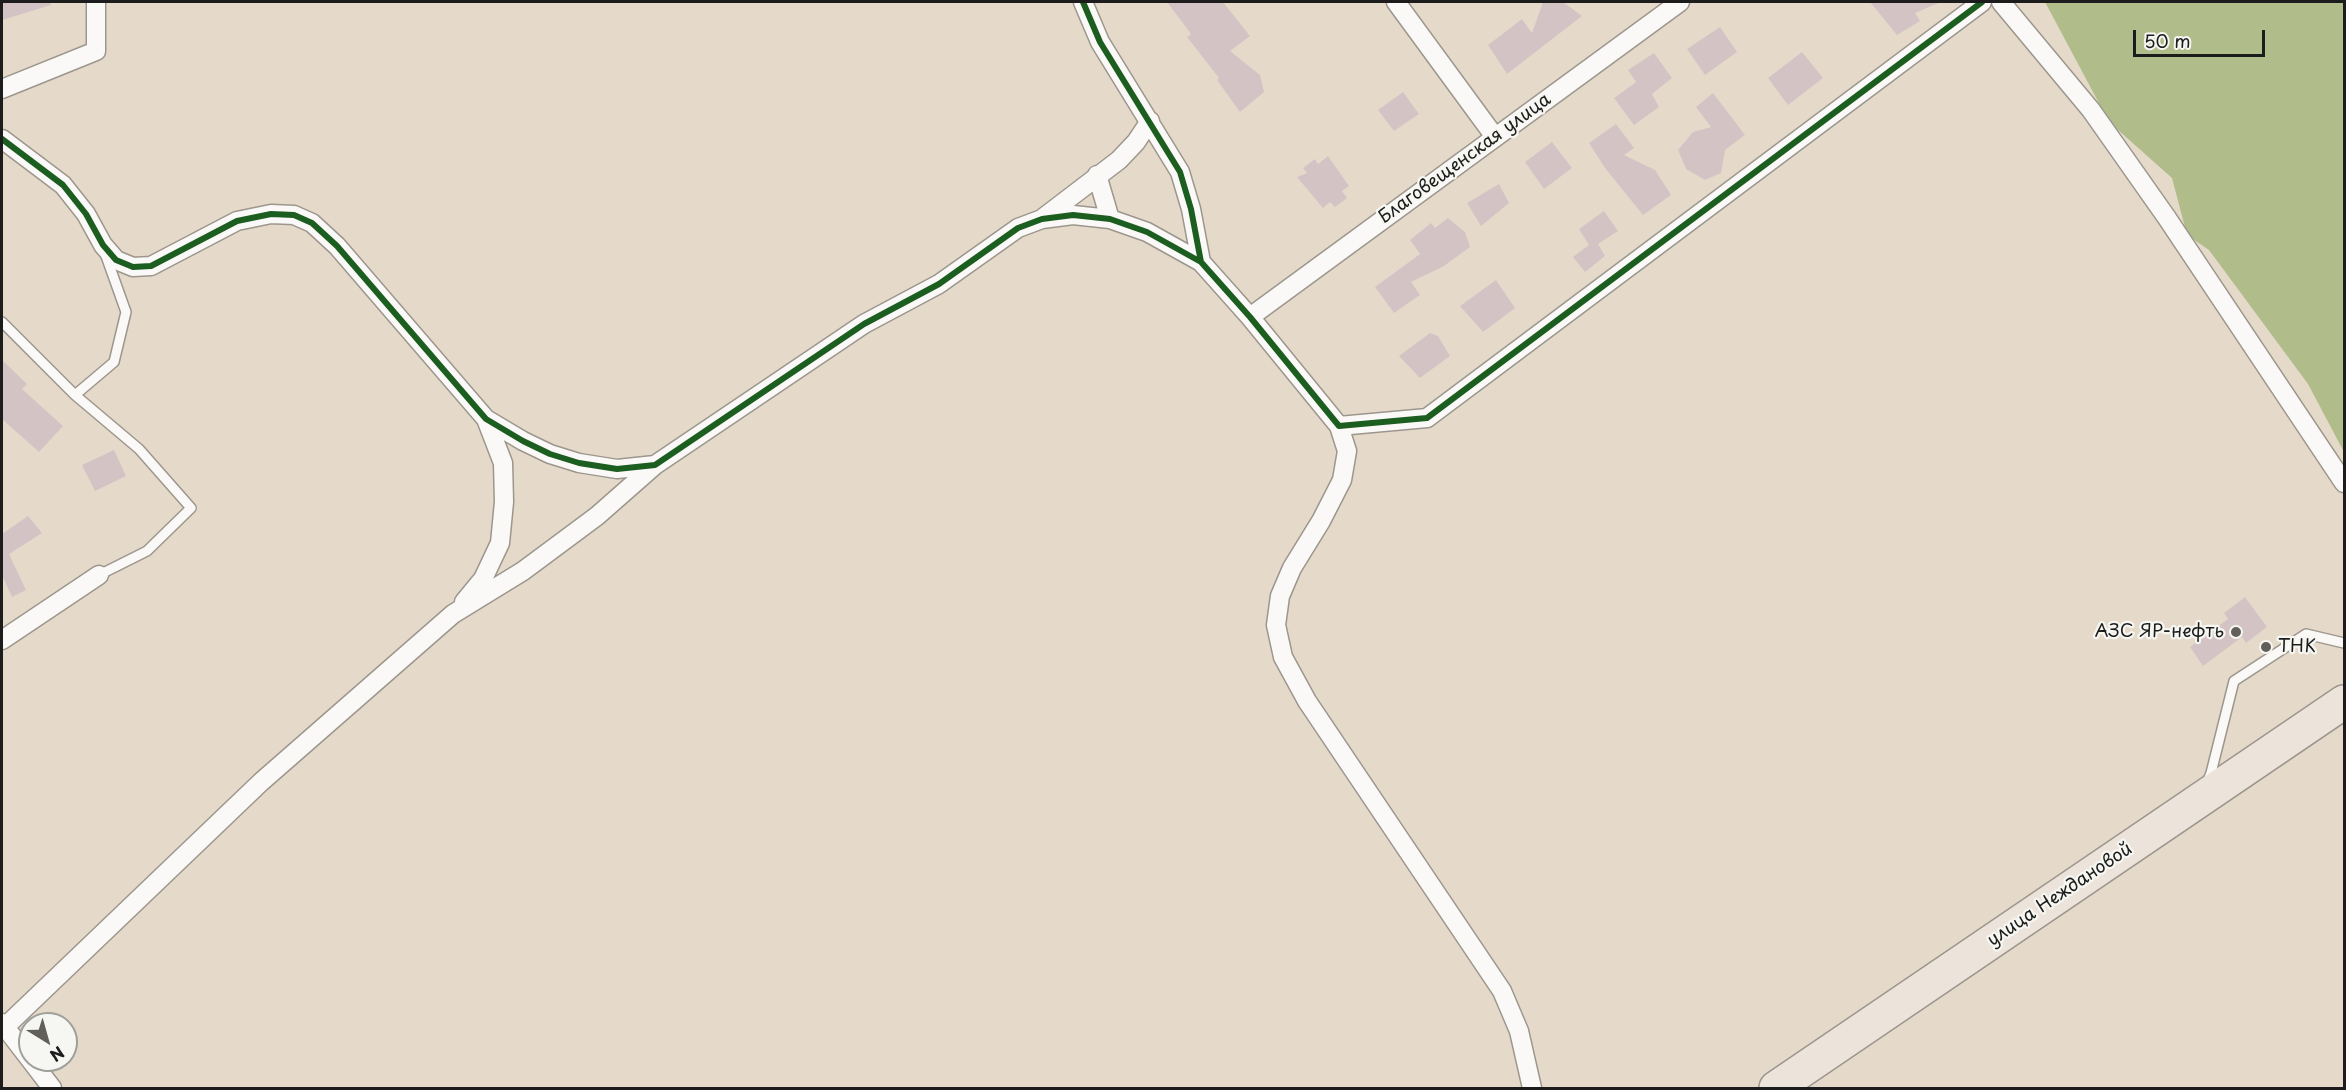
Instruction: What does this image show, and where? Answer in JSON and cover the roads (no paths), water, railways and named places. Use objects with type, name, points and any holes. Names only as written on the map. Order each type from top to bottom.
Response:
[{"type":"highway","name":"улица Неждановой","points":[[1776,1089],[2344,702]]},
{"type":"street","points":[[2,89],[96,51],[96,2]]},
{"type":"street","points":[[1083,2],[1100,42],[1180,172],[1191,209],[1202,262]]},
{"type":"street","points":[[1396,2],[1495,137]]},
{"type":"street","name":"Благовещенская улица","points":[[1250,317],[1680,2]]},
{"type":"street","points":[[1339,426],[1427,418],[1982,2]]},
{"type":"street","points":[[2001,2],[2103,128],[2167,218],[2344,483]]},
{"type":"street","points":[[1042,219],[1119,160],[1136,142],[1150,121]]},
{"type":"street","points":[[2,139],[63,185],[86,214],[103,245],[116,260],[133,267],[151,266],[237,221],[270,214],[294,215],[312,223],[337,246],[486,419],[523,441],[579,463],[617,469],[655,465]]},
{"type":"street","points":[[1097,176],[1110,219]]},
{"type":"street","points":[[453,614],[523,571],[597,516],[655,465],[864,324],[939,284],[1018,228],[1042,219],[1073,215],[1110,219],[1147,232],[1202,262],[1339,426],[1347,451],[1342,480],[1321,521],[1292,568],[1280,596],[1276,625],[1283,657],[1314,711],[1502,992],[1519,1031],[1532,1089]]},
{"type":"street","points":[[52,1089],[3,1025],[261,782],[453,614],[483,579],[501,543],[504,502],[503,463],[486,419]]},
{"type":"street","points":[[2,640],[99,575]]},
{"type":"lane","points":[[75,395],[114,362],[126,312],[103,245]]},
{"type":"lane","points":[[2,322],[75,395],[139,449],[191,508],[147,551],[99,575]]},
{"type":"lane","points":[[2197,802],[2211,773],[2234,681],[2306,634],[2344,643]]},
{"type":"place","name":"АЗС ЯР-нефть","points":[[2236,632]]},
{"type":"place","name":"ТНК","points":[[2266,647]]}]
